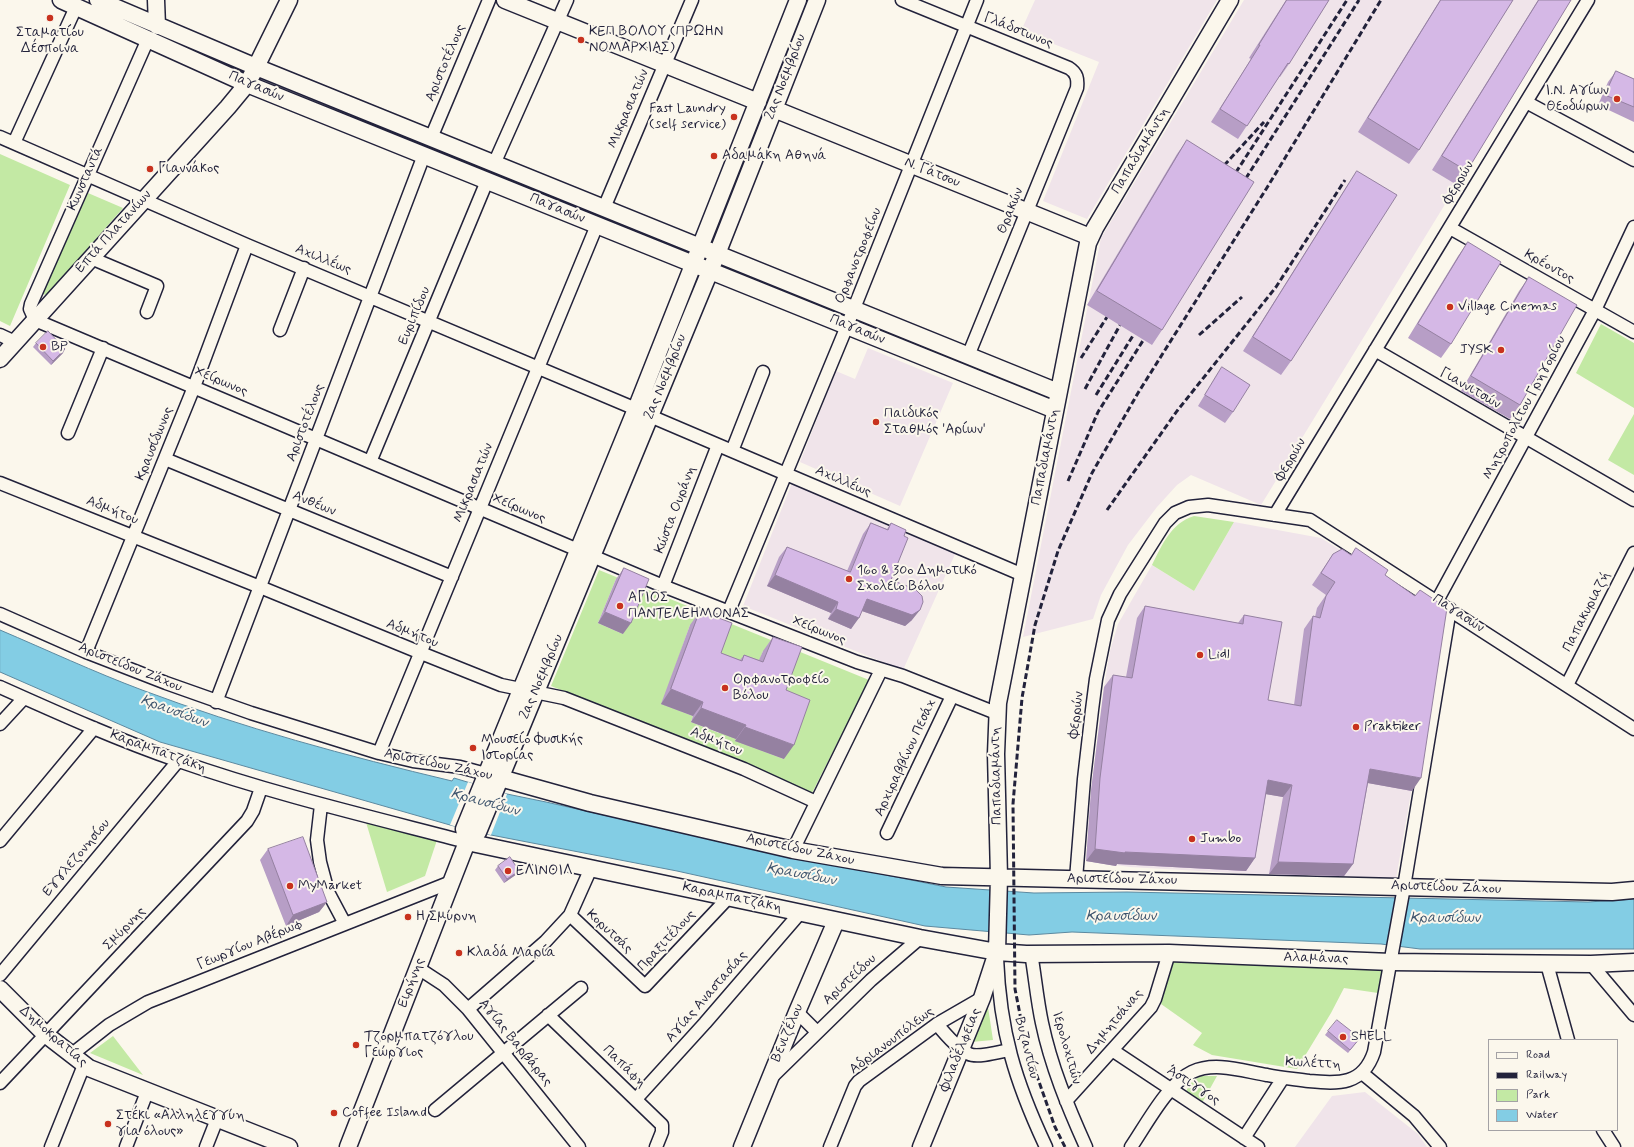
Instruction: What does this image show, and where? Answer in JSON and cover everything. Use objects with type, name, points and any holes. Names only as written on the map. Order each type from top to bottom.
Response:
[{"type":"street","name":"Παγασών","points":[[98,0],[153,33],[247,84],[1055,410]]},
{"type":"street","name":"Κωνσταντά","points":[[35,320],[30,309],[31,304],[87,175],[153,33],[156,0]]},
{"type":"street","name":"Επτά Πλατανίων","points":[[0,358],[228,107],[247,84],[289,0]]},
{"type":"street","name":"Αριστοτέλους","points":[[431,138],[489,0]]},
{"type":"street","points":[[505,0],[758,102]]},
{"type":"street","points":[[494,164],[568,0]]},
{"type":"street","name":"Μικρασιατών","points":[[604,208],[692,0]]},
{"type":"street","name":"2ας Νοεμβρίου","points":[[470,834],[490,782],[521,690],[636,409],[798,0]]},
{"type":"street","name":"2ας Νοεμβρίου","points":[[490,782],[536,692],[593,557],[717,254],[816,0]]},
{"type":"street","name":"Γλάδστωνος","points":[[902,0],[1069,68],[1076,76]]},
{"type":"street","name":"Ορφανοτροφείου","points":[[729,611],[847,326],[977,0]]},
{"type":"street","name":"Παπαδιαμάντη","points":[[998,946],[999,883],[996,713],[1058,392],[1090,238],[1230,0]]},
{"type":"street","name":"Φερρών","points":[[1076,879],[1084,779],[1096,679],[1108,620],[1120,594],[1165,523],[1180,510],[1202,505],[1275,515],[1588,0]]},
{"type":"street","name":"Παγασών","points":[[68,3],[256,67],[1058,392]]},
{"type":"street","points":[[14,143],[68,3]]},
{"type":"street","name":"Θρακών","points":[[968,356],[1077,88],[1076,76]]},
{"type":"street","points":[[1526,102],[1634,160]]},
{"type":"street","name":"Ν. Γάτσου","points":[[774,109],[1090,238]]},
{"type":"street","name":"Αχιλλέως","points":[[0,137],[247,245],[636,409]]},
{"type":"street","name":"Αριστοτέλους","points":[[216,702],[424,155]]},
{"type":"street","name":"Ευριπίδου","points":[[370,462],[487,181]]},
{"type":"street","name":"Μικρασιατών","points":[[379,753],[597,225]]},
{"type":"street","name":"Μητροπολίτου Γρηγορίου","points":[[1437,601],[1595,310],[1634,227]]},
{"type":"street","name":"Κρέοντος","points":[[1450,228],[1634,332]]},
{"type":"street","name":"Κραυσίδωνος","points":[[86,652],[194,387],[247,245]]},
{"type":"street","points":[[91,258],[157,286],[147,312]]},
{"type":"street","points":[[280,330],[304,268]]},
{"type":"street","name":"Χείρωνος","points":[[35,320],[663,586],[857,662],[903,676],[996,713]]},
{"type":"street","points":[[0,335],[15,342]]},
{"type":"street","points":[[68,433],[103,348]]},
{"type":"street","name":"Γιαννιτσών","points":[[1375,350],[1634,500]]},
{"type":"street","points":[[732,451],[763,372]]},
{"type":"street","name":"Αχιλλέως","points":[[650,416],[1023,575]]},
{"type":"street","name":"Κώστα Ουράνη","points":[[663,586],[718,445]]},
{"type":"street","name":"Ανθέων","points":[[164,459],[452,577]]},
{"type":"street","name":"Αδμήτου","points":[[0,483],[260,587],[420,654],[501,685],[564,698],[744,770],[816,802]]},
{"type":"street","name":"Παγασών","points":[[1275,515],[1310,520],[1634,729]]},
{"type":"street","name":"Παπακυριαζή","points":[[1567,685],[1634,553]]},
{"type":"street","points":[[1440,1147],[1414,1116],[1362,1073],[1368,1065],[1374,1052],[1404,887],[1450,609]]},
{"type":"street","name":"Αριστείδου Ζάχου","points":[[0,614],[86,652],[216,702],[379,753],[413,761],[460,767],[490,782],[590,803],[793,850],[942,876],[999,883],[1076,879],[1612,892],[1634,890]]},
{"type":"street","points":[[793,850],[881,670]]},
{"type":"street","name":"Καραμπατζάκη","points":[[0,687],[94,728],[178,761],[261,788],[321,805],[470,834],[591,868],[836,921],[920,938],[998,946]]},
{"type":"street","name":"Αρχιραββίνου Πεσάχ","points":[[887,833],[952,696]]},
{"type":"street","points":[[0,724],[24,698]]},
{"type":"street","points":[[0,840],[94,728]]},
{"type":"street","name":"Εγγλεζονησίου","points":[[0,975],[178,761]]},
{"type":"street","name":"Σμύρνης","points":[[0,1083],[247,821],[253,811],[261,788]]},
{"type":"street","points":[[321,805],[317,840],[320,862],[331,899],[345,924]]},
{"type":"street","name":"Ειρήνης","points":[[348,1147],[470,834]]},
{"type":"street","points":[[468,1009],[545,942],[570,915],[591,868]]},
{"type":"street","name":"Γεωργίου Αβέρωφ","points":[[70,1055],[109,1025],[142,1005],[451,882]]},
{"type":"street","name":"Πραξιτέλους","points":[[645,986],[728,898]]},
{"type":"street","name":"Αγίας Αναστασίας","points":[[636,1100],[800,913]]},
{"type":"street","name":"Κορυτσάς","points":[[570,915],[645,986]]},
{"type":"street","name":"Βενιζέλου","points":[[742,1147],[836,921]]},
{"type":"street","name":"Αριστείδου","points":[[769,1080],[871,980],[920,938]]},
{"type":"street","name":"Αλαμάνας","points":[[998,946],[1031,953],[1169,953],[1391,962],[1546,964],[1634,962]]},
{"type":"street","name":"Φιλαδέλφειας","points":[[922,1147],[982,998],[998,946]]},
{"type":"street","name":"Βυζαντίου","points":[[998,946],[998,988],[1009,1050],[1023,1096],[1046,1147]]},
{"type":"street","name":"Ιερολοχιτών","points":[[1031,953],[1042,1023],[1052,1062],[1066,1101],[1086,1147]]},
{"type":"street","name":"Δημητσάνας","points":[[1066,1101],[1151,1007],[1156,999],[1169,953]]},
{"type":"street","points":[[1546,964],[1568,1039]]},
{"type":"street","points":[[1591,964],[1634,1015]]},
{"type":"street","name":"Αγίας Βαρβάρας","points":[[418,968],[444,985],[468,1009],[579,1147]]},
{"type":"street","points":[[435,1110],[581,988]]},
{"type":"street","name":"Δημοκρατίας","points":[[0,989],[45,1034],[70,1055],[92,1070],[217,1118],[263,1142],[289,1147]]},
{"type":"street","name":"Αδριανουπόλεως","points":[[830,1147],[859,1081],[937,1024],[982,998]]},
{"type":"street","points":[[797,1012],[817,1032]]},
{"type":"street","name":"Παπάφη","points":[[548,1015],[662,1125],[662,1132],[656,1147]]},
{"type":"street","points":[[937,1024],[948,1038],[968,1054],[973,1055],[1009,1050]]},
{"type":"street","name":"Άστιγγος","points":[[1112,1050],[1170,1090],[1258,1147]]},
{"type":"street","points":[[51,1147],[84,1065]]},
{"type":"street","name":"Κωλέττη","points":[[1130,1147],[1170,1090],[1188,1074],[1205,1068],[1222,1068],[1283,1078],[1335,1083],[1350,1080],[1362,1073]]},
{"type":"street","points":[[1244,1138],[1283,1078]]},
{"type":"street","points":[[126,1147],[148,1092]]},
{"type":"street","points":[[206,1147],[217,1118]]},
{"type":"street","points":[[1604,1131],[1614,1147]]},
{"type":"shaded area","points":[[1035,0],[1217,0],[1087,219],[1043,201],[1099,62],[1021,31]]},
{"type":"shaded area","points":[[1244,0],[1570,0],[1261,505],[1191,475],[1177,485],[1157,507],[1128,545],[1101,595],[1093,619],[1023,637],[1101,238]]},
{"type":"shaded area","name":"Παιδικός Σταθμός 'Αρίων'","points":[[868,348],[953,383],[900,506],[800,462],[836,371],[855,379]]},
{"type":"shaded area","name":"16ο & 30ο Δημοτικό Σχολείο Βόλου","points":[[792,483],[956,552],[903,670],[743,606]]},
{"type":"shaded area","points":[[1234,522],[1321,538],[1442,614],[1396,879],[1269,875],[1130,867],[1086,861],[1091,791],[1104,687],[1110,651],[1118,624],[1152,565],[1194,591]]},
{"type":"shaded area","points":[[1365,1092],[1418,1134],[1427,1147],[1295,1147],[1332,1096]]},
{"type":"green space","points":[[0,154],[70,185],[10,326],[0,321]]},
{"type":"green space","points":[[88,193],[123,208],[47,295],[42,294]]},
{"type":"green space","points":[[1601,324],[1634,343],[1634,408],[1576,373]]},
{"type":"green space","points":[[1634,414],[1634,475],[1608,460]]},
{"type":"green space","points":[[1194,516],[1234,522],[1194,591],[1152,565],[1173,529],[1186,519]]},
{"type":"green space","points":[[599,570],[869,680],[811,795],[752,767],[551,686]],"holes":[[[616,579],[642,590],[623,634],[598,623]],[[690,625],[722,637],[711,667],[732,675],[735,669],[742,672],[740,678],[751,682],[763,651],[792,662],[779,696],[772,694],[769,702],[800,714],[784,759],[736,741],[741,727],[724,720],[719,733],[691,722],[693,716],[662,704]]]},
{"type":"green space","points":[[365,819],[438,837],[425,876],[387,892]]},
{"type":"green space","points":[[1173,961],[1383,968],[1378,993],[1344,988],[1331,1013],[1297,1069],[1212,1055],[1193,1045],[1202,1033],[1161,1004]]},
{"type":"green space","points":[[984,1007],[988,1007],[993,1040],[971,1042]]},
{"type":"green space","points":[[113,1036],[143,1075],[90,1053]]},
{"type":"green space","points":[[1202,1076],[1217,1076],[1202,1103],[1186,1092],[1192,1082]]},
{"type":"water","name":"Κραυσίδων","points":[[0,630],[106,676],[180,704],[257,729],[373,762],[452,781],[454,778],[507,794],[741,846],[946,887],[1034,893],[1127,892],[1588,902],[1634,899],[1634,949],[1420,949],[1381,944],[1072,932],[1029,935],[925,926],[677,871],[491,835],[450,825],[160,742],[0,672]]},
{"type":"pier","points":[[468,782],[507,794],[491,835],[450,825]]},
{"type":"building","points":[[1287,0],[1329,0],[1289,64],[1288,63],[1247,126],[1220,109]]},
{"type":"building","points":[[1441,0],[1513,0],[1419,150],[1368,118]]},
{"type":"building","points":[[1539,0],[1571,0],[1467,171],[1442,156]]},
{"type":"building","points":[[1616,71],[1634,79],[1634,107],[1605,95]]},
{"type":"building","points":[[1187,140],[1254,182],[1162,330],[1097,291]]},
{"type":"building","points":[[1357,171],[1397,195],[1291,361],[1253,337]]},
{"type":"building","name":"Village Cinemas","points":[[1468,242],[1501,262],[1451,344],[1418,324]]},
{"type":"building","points":[[1529,277],[1577,305],[1520,405],[1471,376]]},
{"type":"building","points":[[48,331],[65,349],[53,361],[36,343]]},
{"type":"building","points":[[1222,367],[1250,385],[1233,412],[1205,395]]},
{"type":"building","points":[[871,523],[888,530],[891,523],[906,530],[904,536],[908,538],[891,580],[915,589],[922,596],[923,602],[920,610],[912,615],[867,599],[859,618],[836,609],[838,602],[775,575],[787,547],[850,572]]},
{"type":"building","points":[[1356,548],[1388,570],[1385,575],[1415,596],[1420,590],[1447,608],[1421,778],[1370,769],[1353,864],[1278,862],[1292,785],[1268,780],[1255,858],[1125,853],[1095,849],[1100,778],[1113,675],[1132,678],[1145,606],[1243,624],[1244,615],[1282,622],[1268,700],[1301,706],[1313,616],[1320,618],[1326,596],[1335,582],[1321,573],[1333,554],[1342,549],[1351,555]]},
{"type":"building","name":"ΑΓΙΟΣ ΠΑΝΤΕΛΕΗΜΟΝΑΣ","points":[[624,568],[649,579],[631,623],[605,612]]},
{"type":"building","name":"Ορφανοτροφείο Βόλου","points":[[700,611],[732,623],[721,653],[742,661],[744,655],[763,662],[773,637],[802,647],[786,690],[810,700],[794,745],[745,727],[746,725],[701,708],[703,702],[671,689]]},
{"type":"building","name":"MyMarket","points":[[303,837],[327,902],[293,915],[268,849]]},
{"type":"building","points":[[510,857],[519,871],[507,879],[498,866]]},
{"type":"building","points":[[1337,1020],[1360,1038],[1350,1050],[1328,1031]]},
{"type":"railway","points":[[1231,180],[1347,0]]},
{"type":"railway","points":[[1241,186],[1359,0]]},
{"type":"railway","points":[[1065,1147],[1055,1127],[1026,1045],[1015,989],[1013,804],[1022,698],[1035,625],[1058,551],[1092,473],[1138,393],[1268,186],[1381,0]]},
{"type":"railway","points":[[1218,172],[1264,122]]},
{"type":"railway","points":[[1107,510],[1177,411],[1276,287],[1345,180]]},
{"type":"railway","points":[[1199,335],[1242,297]]},
{"type":"railway","points":[[1081,358],[1107,317]]},
{"type":"railway","points":[[1085,389],[1120,325]]},
{"type":"railway","points":[[1096,395],[1134,334]]},
{"type":"railway","points":[[1068,481],[1098,412],[1144,339]]},
{"type":"place","name":"Σταματίου Δέσποινα","points":[[50,18]]},
{"type":"place","name":"ΚΕΠ ΒΟΛΟΥ (ΠΡΩΗΝ ΝΟΜΑΡΧΙΑΣ)","points":[[581,40]]},
{"type":"place","name":"Ι.Ν. Αγίων Θεοδώρων","points":[[1617,99]]},
{"type":"place","name":"Fast Laundry (self service)","points":[[734,117]]},
{"type":"place","name":"Αδαμάκη Αθηνά","points":[[714,156]]},
{"type":"place","name":"Γιαννάκος","points":[[150,169]]},
{"type":"place","name":"Village Cinemas","points":[[1450,307]]},
{"type":"place","name":"BP","points":[[43,347]]},
{"type":"place","name":"JYSK","points":[[1501,350]]},
{"type":"place","name":"Παιδικός Σταθμός 'Αρίων'","points":[[876,422]]},
{"type":"place","name":"16ο & 30ο Δημοτικό Σχολείο Βόλου","points":[[849,579]]},
{"type":"place","name":"ΑΓΙΟΣ ΠΑΝΤΕΛΕΗΜΟΝΑΣ","points":[[620,606]]},
{"type":"place","name":"Lidl","points":[[1200,655]]},
{"type":"place","name":"Ορφανοτροφείο Βόλου","points":[[725,688]]},
{"type":"place","name":"Praktiker","points":[[1356,727]]},
{"type":"place","name":"Μουσείο Φυσικής Ιστορίας","points":[[473,748]]},
{"type":"place","name":"Jumbo","points":[[1192,839]]},
{"type":"place","name":"ΕΛΙΝΟΙΛ","points":[[508,871]]},
{"type":"place","name":"MyMarket","points":[[290,886]]},
{"type":"place","name":"Η Σμύρνη","points":[[408,917]]},
{"type":"place","name":"Κλαδά Μαρία","points":[[459,953]]},
{"type":"place","name":"SHELL","points":[[1343,1037]]},
{"type":"place","name":"Τζορμπατζόγλου Γεώργιος","points":[[356,1045]]},
{"type":"place","name":"Coffee Island","points":[[334,1113]]},
{"type":"place","name":"Στέκι «Αλληλεγγύη για όλους»","points":[[108,1124]]}]
